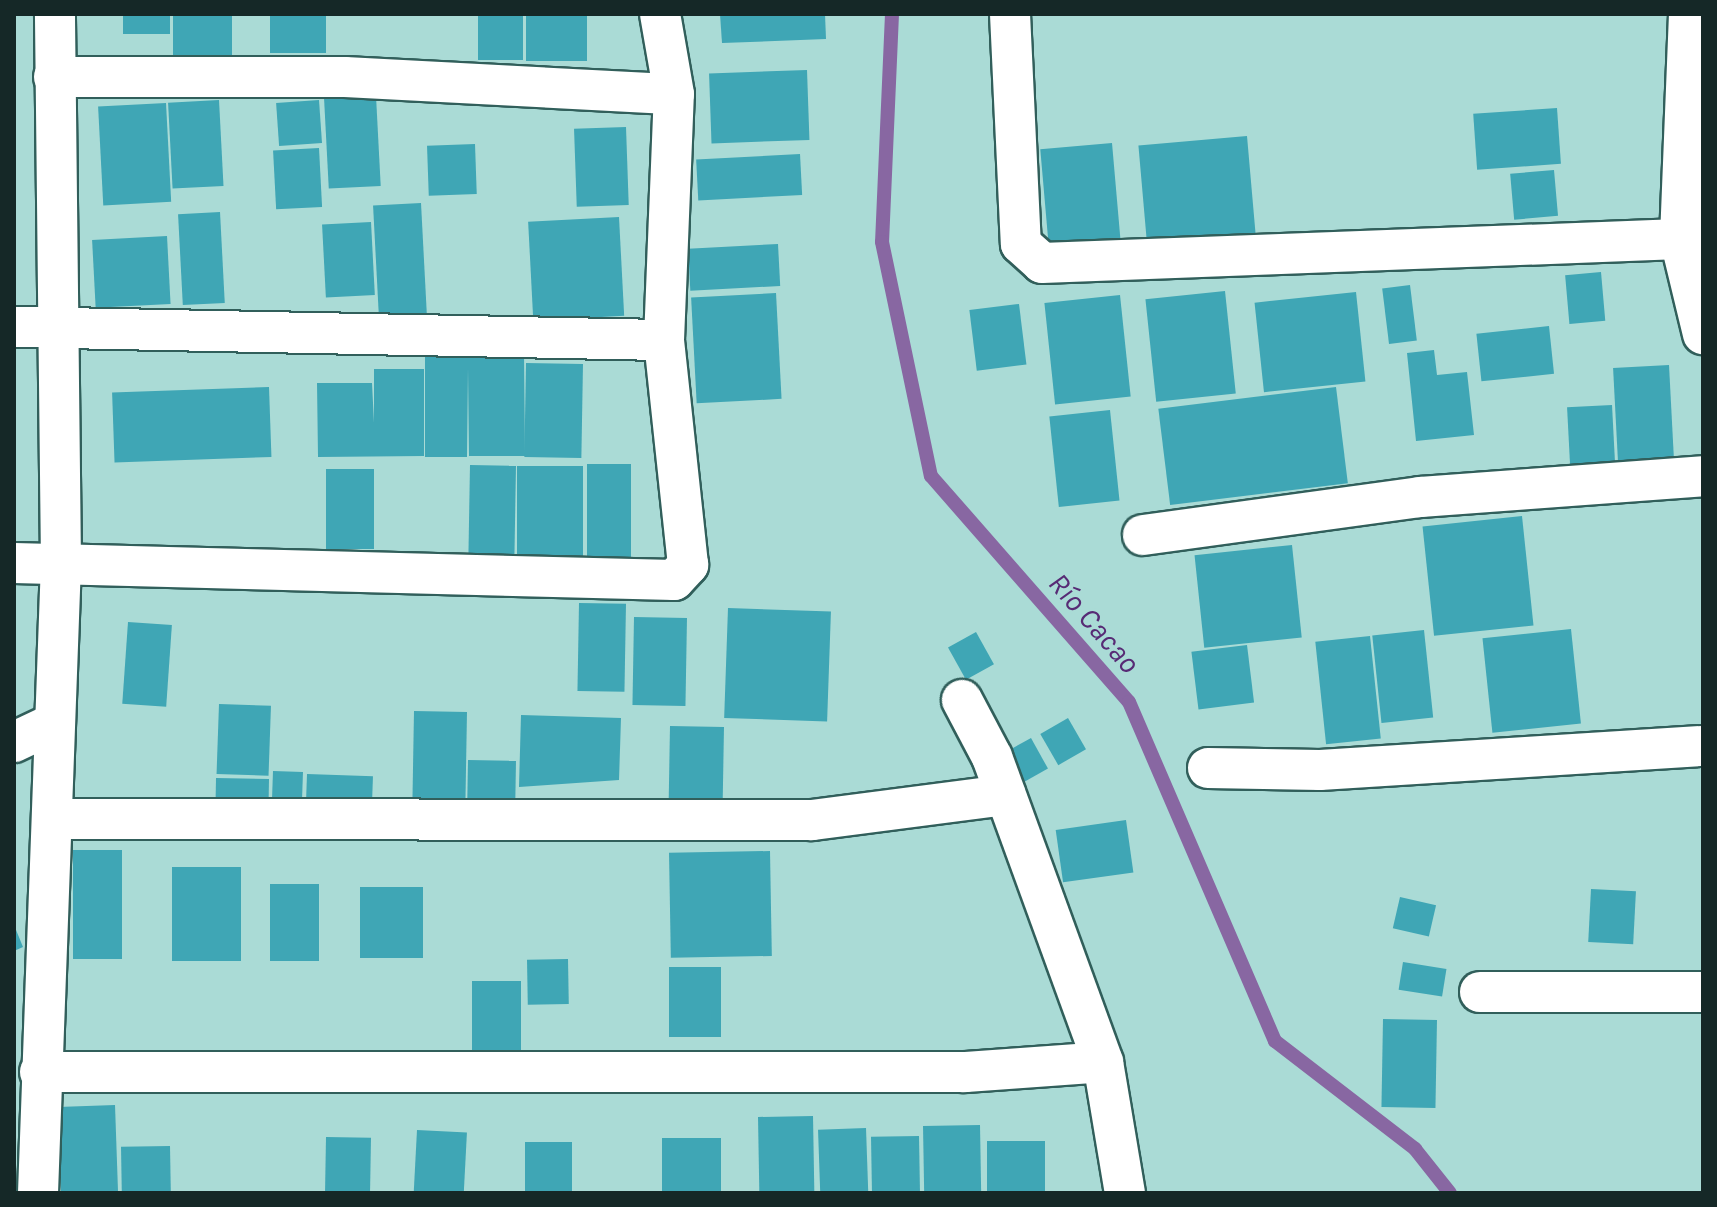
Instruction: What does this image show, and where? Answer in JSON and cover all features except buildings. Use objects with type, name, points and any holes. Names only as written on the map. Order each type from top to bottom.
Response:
[{"type":"street","points":[[30,1187],[40,1072],[53,819],[52,724],[61,564],[55,14]]},
{"type":"street","points":[[14,563],[674,580],[688,565],[664,340],[674,94],[660,14]]},
{"type":"street","points":[[1010,14],[1021,244],[1042,263],[1692,234]]},
{"type":"street","points":[[1689,14],[1692,234],[1703,334]]},
{"type":"street","points":[[54,77],[345,77],[674,94]]},
{"type":"street","points":[[14,327],[58,332],[589,333],[664,340]]},
{"type":"street","points":[[1143,535],[1420,497],[1703,476]]},
{"type":"street","points":[[962,700],[1005,795],[1103,1062],[1125,1193]]},
{"type":"street","points":[[14,742],[52,724]]},
{"type":"street","points":[[1208,768],[1320,770],[1703,746]]},
{"type":"street","points":[[53,819],[812,820],[1005,795]]},
{"type":"street","points":[[1480,992],[1703,992]]},
{"type":"street","points":[[40,1072],[965,1072],[1103,1062]]},
{"type":"waterway","name":"Río Cacao","points":[[892,14],[882,242],[931,476],[1129,702],[1275,1041],[1415,1149],[1450,1193]]}]
